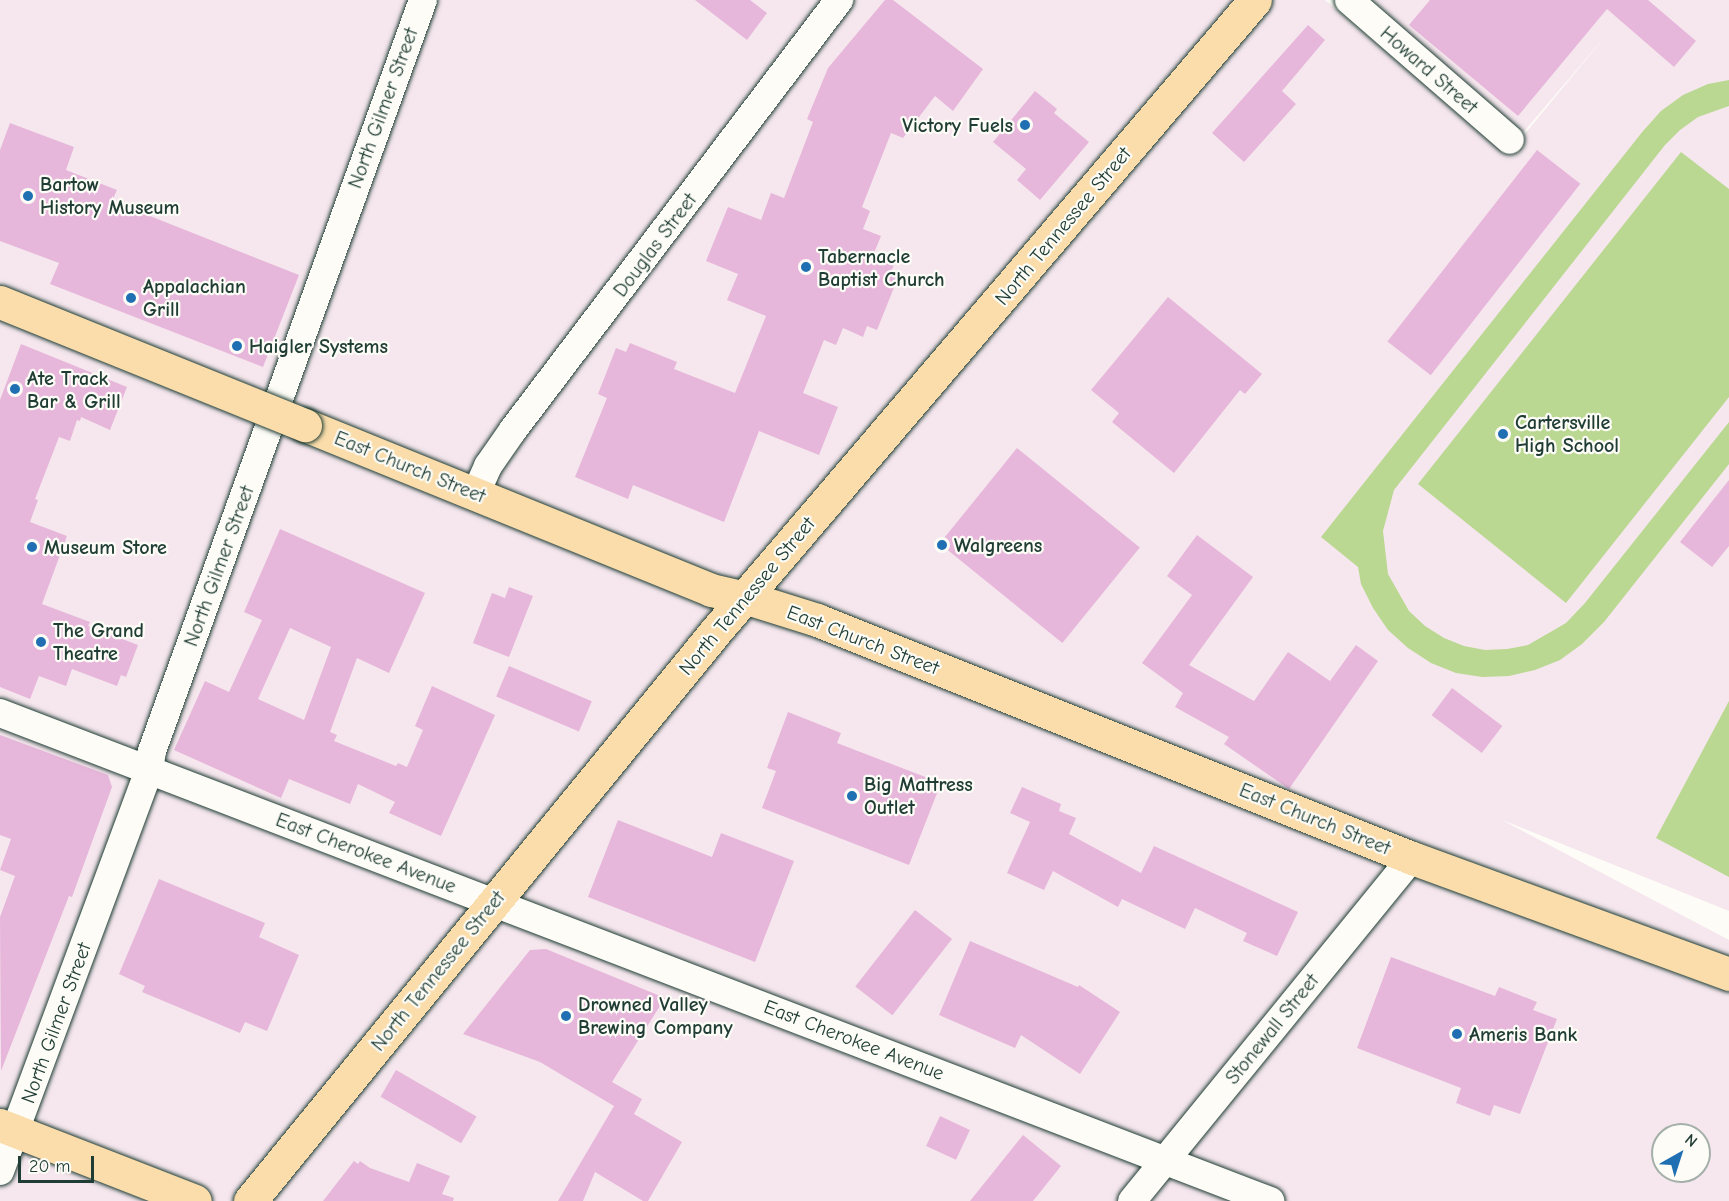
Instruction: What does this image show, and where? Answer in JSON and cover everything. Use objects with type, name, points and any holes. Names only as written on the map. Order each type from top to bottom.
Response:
[{"type":"main road","name":"North Tennessee Street","points":[[250,1201],[715,632],[747,598],[820,508],[1255,0]]},
{"type":"main road","name":"East Church Street","points":[[0,302],[711,590],[747,598],[817,620],[1412,858],[1729,974]]},
{"type":"main road","points":[[8,1128],[195,1201]]},
{"type":"street","name":"North Gilmer Street","points":[[0,1172],[8,1128],[149,770],[152,752],[423,0]]},
{"type":"street","name":"Douglas Street","points":[[476,493],[488,466],[513,430],[839,0]]},
{"type":"street","name":"Howard Street","points":[[1348,0],[1510,140]]},
{"type":"street","points":[[0,295],[276,407]]},
{"type":"street","name":"East Cherokee Avenue","points":[[0,713],[495,901],[1270,1201]]},
{"type":"street","name":"Stonewall Street","points":[[1132,1201],[1412,858]]},
{"type":"shaded area","points":[[0,0],[1325,0],[1508,154],[1608,33],[1521,135],[1366,0],[1729,0],[1729,911],[1502,820],[1729,940],[1729,1201],[0,1201]]},
{"type":"green space","points":[[1729,80],[1729,106],[1698,117],[1665,145],[1394,490],[1383,531],[1388,574],[1409,611],[1425,626],[1444,638],[1464,646],[1485,650],[1528,645],[1566,623],[1585,603],[1729,422],[1729,464],[1604,622],[1582,644],[1560,660],[1535,670],[1509,676],[1482,677],[1456,673],[1431,663],[1408,648],[1388,630],[1361,584],[1358,567],[1321,537],[1643,131],[1661,111],[1683,95],[1708,84]]},
{"type":"green space","points":[[1681,152],[1729,189],[1729,397],[1566,603],[1418,484]]},
{"type":"green space","points":[[1729,701],[1729,877],[1656,838]]},
{"type":"building","points":[[695,0],[750,0],[767,13],[747,40]]},
{"type":"building","name":"Tabernacle Baptist Church","points":[[885,0],[893,0],[983,69],[953,111],[935,96],[903,138],[891,133],[862,207],[870,211],[863,229],[881,236],[874,253],[895,262],[891,272],[899,275],[877,330],[867,326],[863,337],[843,328],[836,345],[824,340],[803,393],[838,407],[819,455],[759,431],[724,522],[633,485],[628,499],[575,477],[607,398],[598,394],[616,348],[626,352],[630,343],[677,362],[674,369],[735,393],[766,316],[727,300],[738,274],[706,261],[728,207],[761,220],[771,193],[784,198],[813,122],[807,119],[828,68]]},
{"type":"building","points":[[1430,0],[1648,0],[1696,41],[1674,67],[1607,9],[1518,116],[1409,25]]},
{"type":"building","points":[[1308,25],[1325,40],[1282,91],[1296,104],[1244,162],[1212,133]]},
{"type":"building","points":[[1035,91],[1057,109],[1054,113],[1089,142],[1040,200],[1017,180],[1026,169],[993,142]]},
{"type":"building","points":[[10,123],[74,147],[66,170],[117,190],[112,201],[299,275],[263,367],[50,284],[59,263],[0,241],[0,150]]},
{"type":"building","points":[[1537,150],[1580,184],[1431,375],[1387,341]]},
{"type":"building","points":[[1168,297],[1262,374],[1245,394],[1240,390],[1174,473],[1112,422],[1119,413],[1091,390]]},
{"type":"building","points":[[21,344],[127,387],[110,430],[81,417],[80,421],[77,420],[70,441],[59,437],[35,499],[38,500],[30,522],[67,536],[42,604],[90,622],[88,626],[138,645],[126,677],[121,675],[117,686],[72,669],[66,686],[39,676],[30,699],[0,687],[0,400]]},
{"type":"building","points":[[1017,448],[1140,547],[1062,643],[940,544]]},
{"type":"building","points":[[1729,480],[1729,546],[1712,567],[1680,542]]},
{"type":"building","points":[[280,529],[425,593],[389,673],[357,658],[330,732],[337,735],[334,741],[396,766],[398,763],[407,767],[423,730],[415,726],[432,686],[495,715],[441,836],[389,813],[395,802],[358,784],[350,804],[289,779],[281,798],[174,750],[205,681],[229,692],[262,620],[244,612]],"holes":[[[290,628],[331,647],[304,720],[258,699]]]},
{"type":"building","points":[[1197,535],[1253,577],[1189,665],[1254,701],[1288,652],[1330,681],[1356,645],[1378,661],[1289,789],[1224,744],[1229,737],[1175,707],[1183,693],[1142,663],[1192,595],[1167,576]]},
{"type":"building","points":[[509,587],[533,596],[509,657],[473,643],[492,593],[505,598]]},
{"type":"building","points":[[509,666],[592,701],[579,732],[496,696]]},
{"type":"building","points":[[1452,688],[1502,726],[1482,753],[1432,715]]},
{"type":"building","name":"Big Mattress Outlet","points":[[788,712],[841,733],[837,743],[941,783],[909,865],[762,808],[776,771],[767,768]]},
{"type":"building","points":[[0,735],[108,775],[112,787],[72,897],[69,896],[1,1071],[0,917],[15,876],[0,870],[11,839],[0,835]]},
{"type":"building","points":[[1022,787],[1061,804],[1059,811],[1076,818],[1069,834],[1141,873],[1154,846],[1298,912],[1277,956],[1243,941],[1247,933],[1195,908],[1185,929],[1122,899],[1118,907],[1053,871],[1044,890],[1007,873],[1030,822],[1010,813]]},
{"type":"building","points":[[618,820],[712,857],[721,833],[794,861],[755,962],[588,897]]},
{"type":"building","points":[[159,879],[265,923],[259,937],[299,955],[267,1031],[245,1022],[240,1033],[142,992],[145,986],[119,974]]},
{"type":"building","points":[[915,910],[952,939],[892,1015],[855,986]]},
{"type":"building","points":[[970,941],[1078,987],[1079,985],[1120,1012],[1080,1074],[1021,1035],[1015,1048],[939,1015]]},
{"type":"building","name":"Drowned Valley Brewing Company","points":[[546,949],[665,998],[612,1082],[642,1099],[634,1114],[682,1142],[648,1201],[643,1201],[595,1172],[583,1201],[558,1201],[614,1106],[540,1062],[463,1034],[530,950]]},
{"type":"building","name":"Ameris Bank","points":[[1391,957],[1495,996],[1499,987],[1537,1002],[1533,1010],[1557,1019],[1520,1114],[1494,1105],[1490,1116],[1456,1103],[1461,1088],[1357,1048]]},
{"type":"building","points":[[396,1070],[477,1116],[461,1143],[380,1097]]},
{"type":"building","points":[[940,1116],[970,1130],[956,1160],[926,1146]]},
{"type":"building","points":[[1023,1135],[1061,1166],[1033,1201],[970,1201]]},
{"type":"building","points":[[354,1161],[358,1164],[360,1161],[370,1168],[409,1182],[417,1163],[450,1176],[442,1194],[454,1198],[453,1201],[323,1201]]},
{"type":"place","name":"Victory Fuels","points":[[1025,125]]},
{"type":"place","name":"Bartow History Museum","points":[[28,196]]},
{"type":"place","name":"Tabernacle Baptist Church","points":[[806,267]]},
{"type":"place","name":"Appalachian Grill","points":[[131,298]]},
{"type":"place","name":"Haigler Systems","points":[[237,346]]},
{"type":"place","name":"Ate Track Bar & Grill","points":[[15,389]]},
{"type":"place","name":"Cartersville High School","points":[[1503,434]]},
{"type":"place","name":"Walgreens","points":[[942,545]]},
{"type":"place","name":"Museum Store","points":[[32,547]]},
{"type":"place","name":"The Grand Theatre","points":[[41,642]]},
{"type":"place","name":"Big Mattress Outlet","points":[[852,796]]},
{"type":"place","name":"Drowned Valley Brewing Company","points":[[566,1016]]},
{"type":"place","name":"Ameris Bank","points":[[1457,1034]]}]
